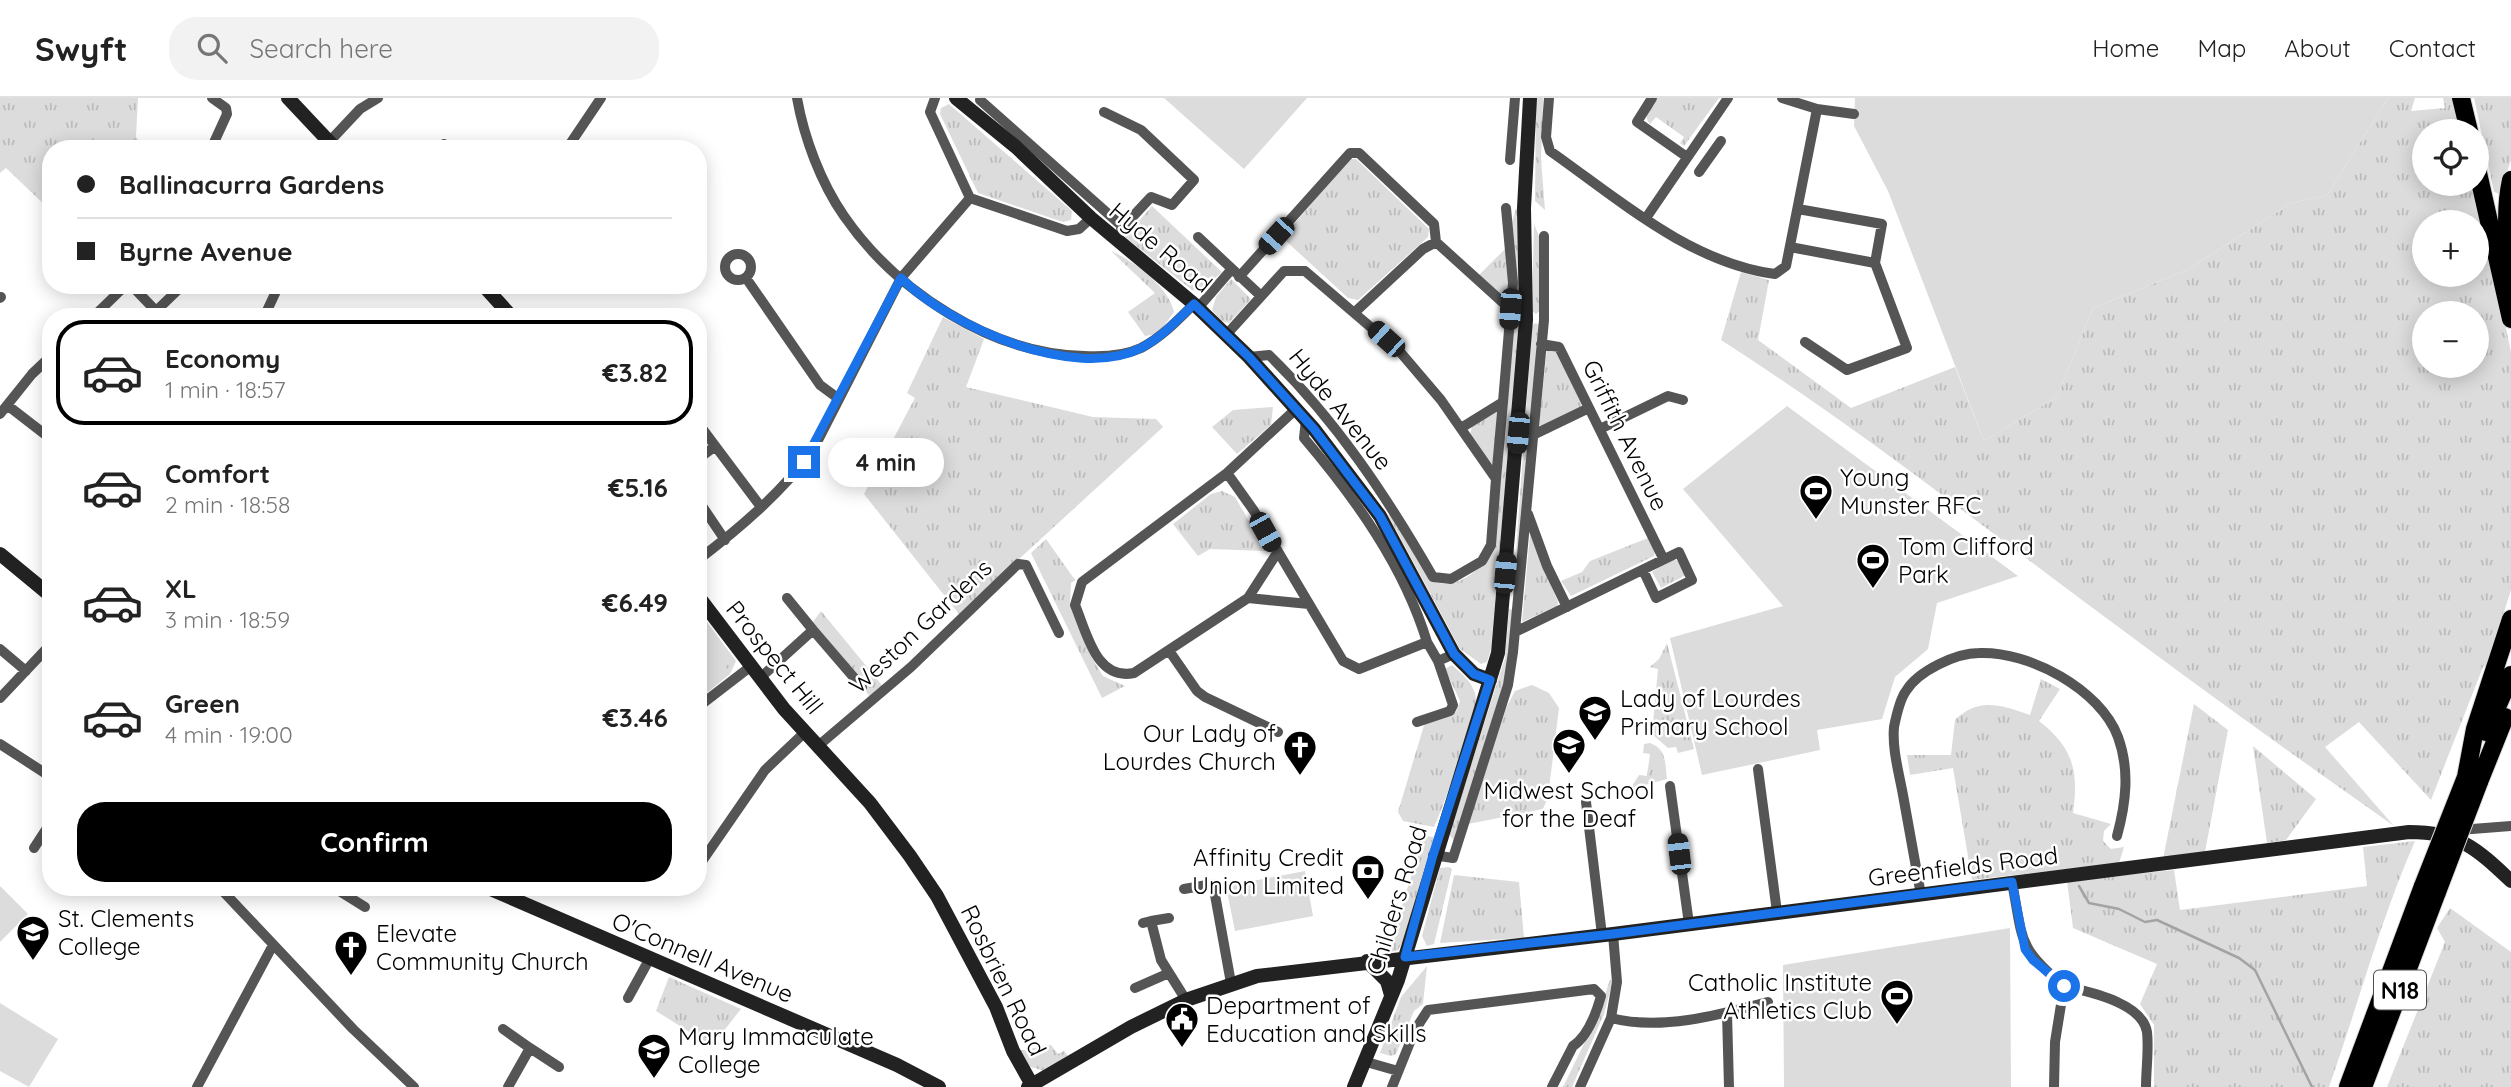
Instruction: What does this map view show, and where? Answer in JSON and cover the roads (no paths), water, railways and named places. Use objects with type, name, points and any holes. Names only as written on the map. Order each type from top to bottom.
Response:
[{"type":"highway","points":[[2462,98],[2466,119]]},
{"type":"highway","points":[[2511,180],[2507,199],[2507,233],[2511,275]]},
{"type":"highway","points":[[2483,196],[2511,319]]},
{"type":"highway","points":[[2472,779],[2476,729],[2511,619]]},
{"type":"highway","points":[[2472,779],[2511,675]]},
{"type":"highway","name":"N18","points":[[2355,1083],[2472,779],[2511,701]]},
{"type":"street","points":[[212,98],[226,108],[227,114],[215,140]]},
{"type":"street","points":[[288,98],[327,140]]},
{"type":"street","points":[[336,140],[360,109],[378,98]]},
{"type":"street","points":[[573,140],[601,98]]},
{"type":"street","points":[[797,98],[806,133],[835,201],[857,232],[901,278],[979,329],[1023,347],[1059,356],[1100,357],[1139,349],[1167,331],[1235,273],[1350,153],[1359,153],[1434,223],[1436,242],[1510,309]]},
{"type":"street","points":[[934,98],[930,112],[970,198],[1067,231],[1079,229],[1091,218]]},
{"type":"street","name":"Hyde Road","points":[[956,98],[978,103],[1016,147],[1091,218],[1119,232],[1249,357],[1305,419],[1380,515],[1454,654],[1474,674],[1490,680]]},
{"type":"street","points":[[1510,160],[1515,98]]},
{"type":"street","name":"Childers Road","points":[[1354,1087],[1405,957],[1433,855],[1498,653],[1526,320],[1524,208],[1530,98]]},
{"type":"street","points":[[1549,98],[1546,138],[1550,151],[1682,240],[1719,257],[1771,273],[1785,269],[1817,109]]},
{"type":"street","points":[[1651,98],[1637,122],[1687,157]]},
{"type":"street","points":[[1646,218],[1728,98]]},
{"type":"street","points":[[1782,98],[1817,109],[1854,114]]},
{"type":"street","points":[[978,103],[1119,232],[1151,197],[1172,205],[1194,180],[1141,130],[1104,112]]},
{"type":"street","points":[[1699,172],[1721,141]]},
{"type":"street","points":[[1696,145],[1711,155]]},
{"type":"street","points":[[707,553],[725,540],[795,474],[813,450],[901,278],[970,198]]},
{"type":"street","points":[[1496,479],[1513,283],[1506,208]]},
{"type":"street","points":[[1797,209],[1882,225],[1875,263],[1907,348],[1847,370],[1805,342]]},
{"type":"street","points":[[1433,855],[1452,859],[1508,685],[1544,320],[1544,236]]},
{"type":"street","points":[[1198,237],[1261,296]]},
{"type":"street","points":[[1355,312],[1423,249],[1436,242]]},
{"type":"street","points":[[1790,247],[1875,263]]},
{"type":"street","points":[[1227,334],[1284,271],[1305,271],[1401,353],[1461,428],[1496,479]]},
{"type":"street","points":[[746,278],[820,385],[839,399]]},
{"type":"street","points":[[103,308],[119,294]]},
{"type":"street","points":[[137,294],[149,308]]},
{"type":"street","points":[[160,308],[174,294]]},
{"type":"street","points":[[491,294],[504,308]]},
{"type":"street","points":[[1526,320],[1544,320]]},
{"type":"street","name":"Griffith Avenue","points":[[1542,344],[1559,347],[1664,558]]},
{"type":"street","name":"Hyde Avenue","points":[[1249,357],[1269,355],[1326,417],[1380,515],[1433,577],[1451,579],[1482,561],[1491,545],[1496,479]]},
{"type":"street","points":[[0,414],[42,368]]},
{"type":"street","points":[[1278,389],[1292,377]]},
{"type":"street","points":[[1600,429],[1668,396],[1683,400]]},
{"type":"street","points":[[1461,428],[1503,402]]},
{"type":"street","points":[[7,405],[42,432]]},
{"type":"street","points":[[1533,435],[1589,408]]},
{"type":"street","points":[[1277,552],[1248,598],[1170,652],[1134,673],[1113,674],[1101,665],[1075,606],[1082,582],[1227,473],[1305,419],[1326,417]]},
{"type":"street","points":[[707,436],[761,507]]},
{"type":"street","points":[[707,452],[714,447]]},
{"type":"street","points":[[1227,473],[1254,511],[1343,661],[1351,667],[1359,669],[1426,637],[1440,625]]},
{"type":"street","points":[[1526,510],[1547,566],[1567,607]]},
{"type":"street","points":[[707,513],[725,540]]},
{"type":"street","points":[[1380,515],[1453,705],[1450,711],[1417,722]]},
{"type":"street","points":[[1515,632],[1679,552],[1692,580],[1656,598],[1643,570]]},
{"type":"street","points":[[0,554],[42,589]]},
{"type":"street","name":"Weston Gardens","points":[[818,746],[911,667],[1018,564],[1026,565],[1059,634]]},
{"type":"street","points":[[787,598],[862,687]]},
{"type":"street","points":[[1248,598],[1309,604]]},
{"type":"street","points":[[1502,601],[1518,602]]},
{"type":"street","name":"Prospect Hill","points":[[707,608],[755,672],[818,746]]},
{"type":"street","points":[[707,701],[755,672],[813,630]]},
{"type":"street","points":[[0,649],[26,671]]},
{"type":"street","points":[[1170,652],[1197,691],[1205,697],[1278,732]]},
{"type":"street","points":[[1920,895],[1895,754],[1895,726],[1906,691],[1925,673],[1979,652],[2014,658],[2049,669],[2101,708],[2118,736],[2125,771],[2126,802],[2117,836]]},
{"type":"street","points":[[0,698],[42,654]]},
{"type":"street","points":[[1438,661],[1454,654]]},
{"type":"street","points":[[707,854],[765,770],[805,732]]},
{"type":"street","points":[[0,744],[42,772]]},
{"type":"street","name":"Rosbrien Road","points":[[818,746],[898,838],[937,896],[996,1007],[1030,1086],[1131,1027],[1186,1000],[1231,983],[1257,976],[1405,957]]},
{"type":"street","points":[[1758,769],[1777,912]]},
{"type":"street","points":[[1670,786],[1689,924]]},
{"type":"street","points":[[1580,1087],[1611,1017],[1617,982],[1586,802]]},
{"type":"street","points":[[2431,832],[2511,825]]},
{"type":"street","name":"Greenfields Road","points":[[1405,957],[1607,935],[2012,882],[2431,832],[2470,844],[2511,881]]},
{"type":"street","points":[[34,848],[42,836]]},
{"type":"street","points":[[2012,882],[2025,949],[2033,960],[2064,986],[2125,1006],[2139,1016],[2147,1029],[2146,1087]]},
{"type":"street","points":[[1184,889],[1213,884],[1231,983]]},
{"type":"street","points":[[227,896],[414,1087]]},
{"type":"street","points":[[348,896],[365,907]]},
{"type":"street","name":"O'Connell Avenue","points":[[507,896],[897,1065],[939,1087]]},
{"type":"street","points":[[1169,918],[1147,922],[1169,973],[1186,1000]]},
{"type":"street","points":[[197,1087],[273,945]]},
{"type":"street","points":[[628,998],[650,958]]},
{"type":"street","points":[[1367,961],[1387,981],[1391,995]]},
{"type":"street","points":[[1135,988],[1169,973]]},
{"type":"street","points":[[2054,1087],[2055,1042],[2064,986]]},
{"type":"street","points":[[1392,1087],[1415,1030],[1428,1010],[1594,989],[1601,996],[1595,1015],[1579,1042],[1573,1046],[1552,1087]]},
{"type":"street","points":[[1611,1017],[1640,1024],[1727,1013],[1768,1002]]},
{"type":"street","points":[[1727,1013],[1729,1087]]},
{"type":"street","points":[[503,1029],[559,1067]]},
{"type":"street","points":[[508,1087],[530,1048]]},
{"type":"street","points":[[1363,1061],[1398,1072]]},
{"type":"waterway","points":[[2079,886],[2089,903],[2119,909],[2145,922],[2157,920],[2239,958],[2255,970],[2312,1087]]},
{"type":"place","name":"Young Munster RFC","points":[[1816,521]]},
{"type":"place","name":"Tom Clifford Park","points":[[1873,590]]},
{"type":"place","name":"Lady of Lourdes Primary School","points":[[1595,742]]},
{"type":"place","name":"Midwest School for the Deaf","points":[[1569,775]]},
{"type":"place","name":"Our Lady of Lourdes Church","points":[[1300,777]]},
{"type":"place","name":"Affinity Credit Union Limited","points":[[1368,901]]},
{"type":"place","name":"St. Clements College","points":[[33,962]]},
{"type":"place","name":"Elevate Community Church","points":[[351,977]]},
{"type":"place","name":"Catholic Institute Athletics Club","points":[[1897,1026]]},
{"type":"place","name":"Department of Education and Skills","points":[[1182,1049]]},
{"type":"place","name":"Mary Immaculate College","points":[[654,1080]]}]
